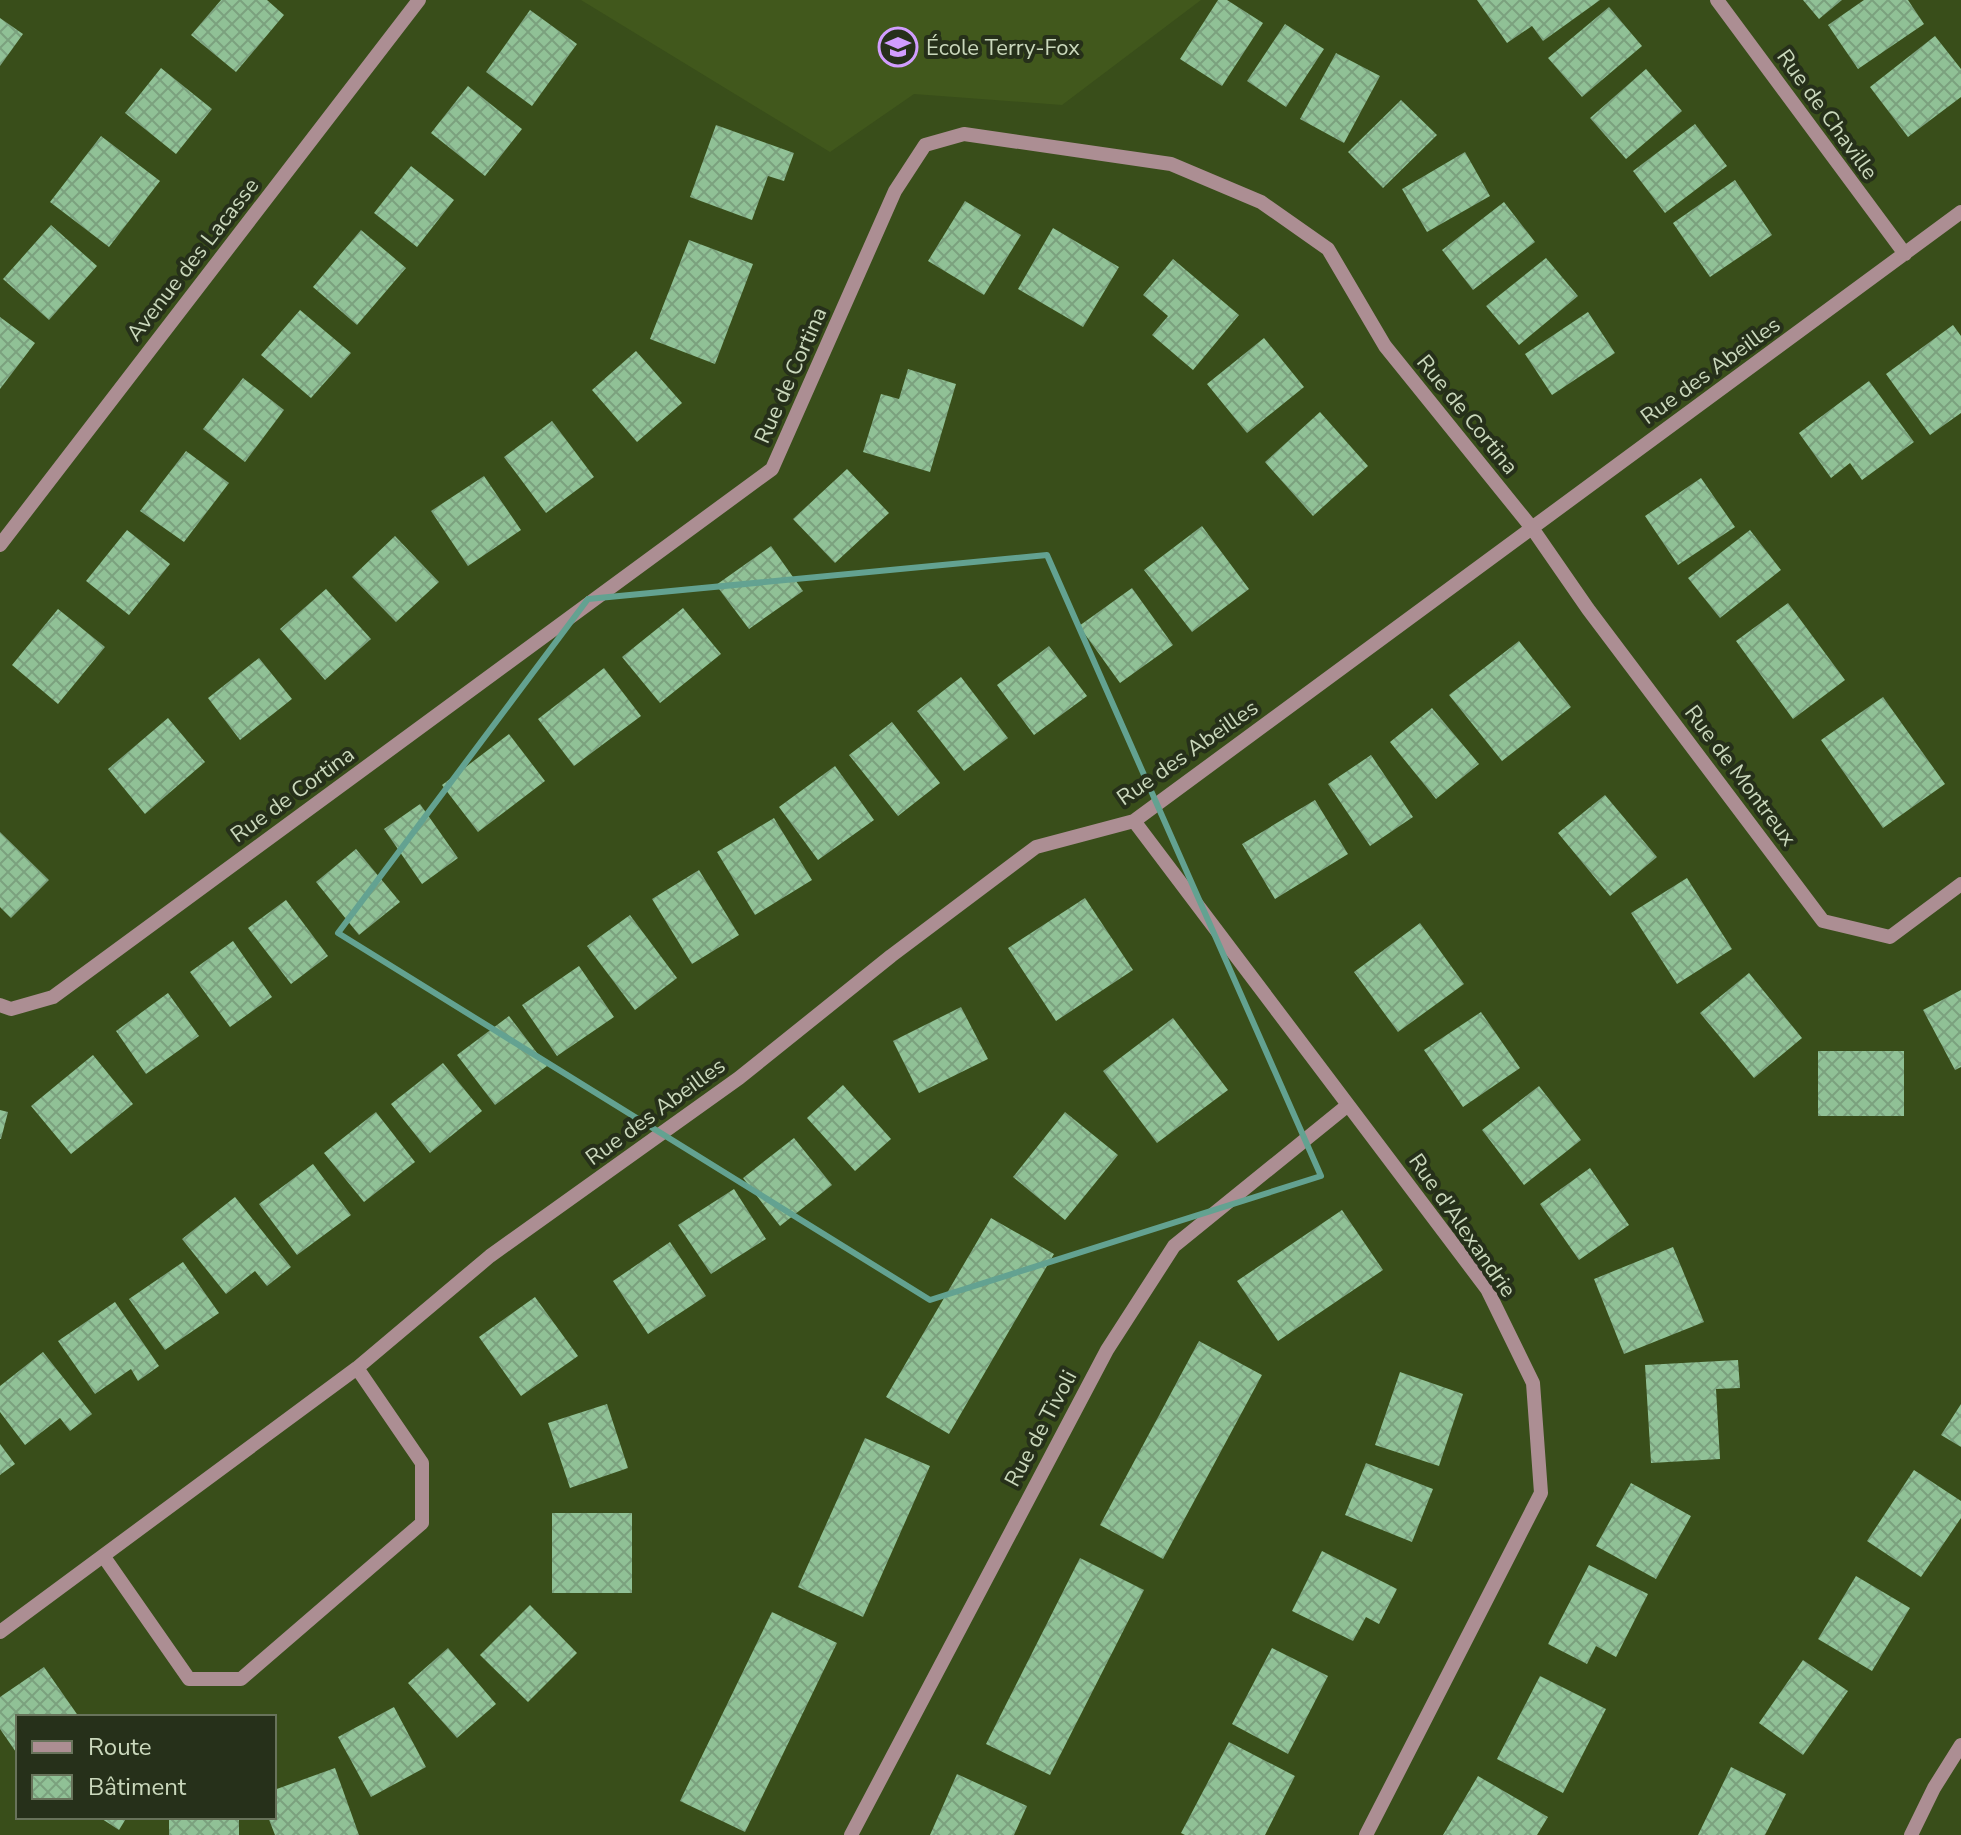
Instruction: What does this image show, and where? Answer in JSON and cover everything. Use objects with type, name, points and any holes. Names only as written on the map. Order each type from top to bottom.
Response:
[{"type":"street","name":"Avenue des Lacasse","points":[[0,545],[419,0]]},
{"type":"street","name":"Rue de Chaville","points":[[1717,0],[1905,254]]},
{"type":"street","name":"Rue de Cortina","points":[[0,1005],[11,1009],[53,997],[772,469],[895,191],[925,145],[964,134],[1171,164],[1261,202],[1328,249],[1385,346],[1532,528]]},
{"type":"street","name":"Rue des Abeilles","points":[[0,1632],[357,1368],[490,1256],[739,1078],[891,956],[1036,847],[1134,821],[1961,212]]},
{"type":"street","name":"Rue de Montreux","points":[[1532,528],[1588,609],[1823,921],[1890,937],[1961,884]]},
{"type":"street","name":"Rue d'Alexandrie","points":[[1134,821],[1487,1289],[1533,1383],[1541,1493],[1366,1835]]},
{"type":"street","name":"Rue de Tivoli","points":[[851,1835],[1107,1350],[1174,1246],[1348,1105]]},
{"type":"street","points":[[104,1557],[189,1679],[241,1679],[422,1523],[422,1463],[357,1368]]},
{"type":"street","points":[[1911,1835],[1934,1788],[1961,1745]]},
{"type":"highlighted area","points":[[1047,555],[1321,1176],[930,1300],[338,933],[588,599]]},
{"type":"shaded area","name":"École Terry-Fox","points":[[581,0],[1201,0],[1062,105],[914,94],[830,152]]},
{"type":"building","points":[[221,0],[267,0],[284,15],[236,72],[191,35]]},
{"type":"building","points":[[1218,0],[1227,0],[1263,23],[1222,86],[1180,59]]},
{"type":"building","points":[[1477,0],[1600,0],[1543,41],[1532,26],[1507,43]]},
{"type":"building","points":[[1803,0],[1842,0],[1819,19]]},
{"type":"building","points":[[1864,0],[1908,0],[1924,24],[1858,69],[1828,25]]},
{"type":"building","points":[[1609,7],[1642,46],[1582,97],[1548,58]]},
{"type":"building","points":[[530,10],[577,44],[532,106],[486,72]]},
{"type":"building","points":[[0,18],[23,34],[0,66]]},
{"type":"building","points":[[1285,24],[1324,49],[1286,107],[1247,81]]},
{"type":"building","points":[[1935,36],[1961,69],[1961,97],[1908,137],[1870,87]]},
{"type":"building","points":[[1336,53],[1380,76],[1344,143],[1300,119]]},
{"type":"building","points":[[161,68],[212,109],[176,154],[125,113]]},
{"type":"building","points":[[1646,69],[1682,111],[1626,159],[1590,118]]},
{"type":"building","points":[[468,86],[522,129],[485,176],[431,133]]},
{"type":"building","points":[[1401,100],[1437,135],[1383,188],[1348,152]]},
{"type":"building","points":[[1695,124],[1727,166],[1665,213],[1633,171]]},
{"type":"building","points":[[716,125],[794,153],[784,181],[768,176],[752,220],[690,197]]},
{"type":"building","points":[[101,136],[160,181],[109,247],[50,202]]},
{"type":"building","points":[[1465,152],[1490,196],[1427,232],[1402,189]]},
{"type":"building","points":[[411,166],[454,200],[417,247],[374,213]]},
{"type":"building","points":[[1735,180],[1772,235],[1710,277],[1673,223]]},
{"type":"building","points":[[965,201],[1021,235],[984,295],[928,261]]},
{"type":"building","points":[[1504,202],[1535,242],[1473,290],[1442,250]]},
{"type":"building","points":[[51,225],[97,266],[49,320],[3,279]]},
{"type":"building","points":[[1053,228],[1119,267],[1083,327],[1018,289]]},
{"type":"building","points":[[361,230],[406,268],[357,325],[313,287]]},
{"type":"building","points":[[689,240],[753,264],[715,364],[650,339]]},
{"type":"building","points":[[1546,258],[1578,296],[1519,345],[1486,306]]},
{"type":"building","points":[[1173,259],[1239,315],[1193,370],[1152,335],[1168,316],[1143,295]]},
{"type":"building","points":[[300,310],[351,353],[311,398],[261,355]]},
{"type":"building","points":[[1588,312],[1615,353],[1552,395],[1525,354]]},
{"type":"building","points":[[0,317],[35,343],[0,389]]},
{"type":"building","points":[[1953,325],[1961,336],[1961,413],[1930,435],[1886,374]]},
{"type":"building","points":[[1264,338],[1304,387],[1247,433],[1207,384]]},
{"type":"building","points":[[636,351],[682,403],[637,442],[592,390]]},
{"type":"building","points":[[908,369],[956,384],[930,472],[863,452],[881,394],[899,399]]},
{"type":"building","points":[[243,378],[284,410],[245,462],[203,429]]},
{"type":"building","points":[[1869,381],[1914,442],[1862,480],[1850,463],[1831,478],[1799,433]]},
{"type":"building","points":[[1320,412],[1368,466],[1313,516],[1265,462]]},
{"type":"building","points":[[552,421],[594,477],[546,513],[504,457]]},
{"type":"building","points":[[186,451],[229,483],[184,542],[140,511]]},
{"type":"building","points":[[847,469],[889,513],[835,563],[793,519]]},
{"type":"building","points":[[484,476],[521,530],[468,566],[431,511]]},
{"type":"building","points":[[1701,478],[1735,527],[1678,565],[1645,516]]},
{"type":"building","points":[[1202,526],[1249,589],[1192,632],[1144,570]]},
{"type":"building","points":[[127,530],[170,564],[129,615],[86,581]]},
{"type":"building","points":[[1750,530],[1781,570],[1720,618],[1688,578]]},
{"type":"building","points":[[395,536],[439,582],[396,622],[352,577]]},
{"type":"building","points":[[771,546],[803,591],[749,629],[716,585]]},
{"type":"building","points":[[1132,588],[1173,645],[1120,683],[1079,626]]},
{"type":"building","points":[[326,589],[371,639],[325,680],[280,629]]},
{"type":"building","points":[[1788,603],[1845,680],[1793,719],[1736,641]]},
{"type":"building","points":[[683,608],[721,654],[660,703],[622,657]]},
{"type":"building","points":[[58,609],[105,647],[58,704],[12,665]]},
{"type":"building","points":[[1519,641],[1571,707],[1502,761],[1449,695]]},
{"type":"building","points":[[1049,646],[1087,696],[1034,735],[997,685]]},
{"type":"building","points":[[259,658],[292,699],[240,740],[208,698]]},
{"type":"building","points":[[604,668],[641,716],[574,766],[538,719]]},
{"type":"building","points":[[961,677],[1008,738],[964,771],[917,711]]},
{"type":"building","points":[[1883,697],[1945,784],[1883,828],[1821,740]]},
{"type":"building","points":[[1432,708],[1479,764],[1436,799],[1390,742]]},
{"type":"building","points":[[168,718],[205,762],[145,814],[108,769]]},
{"type":"building","points":[[892,722],[940,783],[898,816],[849,755]]},
{"type":"building","points":[[509,734],[545,781],[478,832],[442,785]]},
{"type":"building","points":[[1371,755],[1413,817],[1370,846],[1328,784]]},
{"type":"building","points":[[835,766],[874,820],[818,860],[779,807]]},
{"type":"building","points":[[1605,795],[1657,857],[1610,896],[1558,833]]},
{"type":"building","points":[[1315,800],[1348,854],[1275,899],[1242,844]]},
{"type":"building","points":[[420,804],[458,858],[422,884],[384,829]]},
{"type":"building","points":[[774,818],[812,880],[755,915],[717,852]]},
{"type":"building","points":[[0,832],[49,880],[11,918],[0,907]]},
{"type":"building","points":[[356,849],[400,902],[359,935],[316,882]]},
{"type":"building","points":[[699,870],[739,935],[692,964],[652,899]]},
{"type":"building","points":[[1687,878],[1732,949],[1677,984],[1631,913]]},
{"type":"building","points":[[1085,898],[1133,970],[1056,1021],[1008,948]]},
{"type":"building","points":[[286,900],[328,956],[291,984],[248,928]]},
{"type":"building","points":[[630,915],[677,978],[635,1010],[587,946]]},
{"type":"building","points":[[1420,923],[1464,984],[1398,1032],[1354,972]]},
{"type":"building","points":[[233,941],[272,997],[230,1027],[190,972]]},
{"type":"building","points":[[579,966],[614,1017],[557,1056],[522,1005]]},
{"type":"building","points":[[1749,973],[1802,1038],[1754,1078],[1700,1013]]},
{"type":"building","points":[[1961,990],[1961,1067],[1955,1070],[1923,1010]]},
{"type":"building","points":[[168,993],[199,1036],[146,1074],[116,1031]]},
{"type":"building","points":[[961,1007],[988,1059],[919,1093],[893,1041]]},
{"type":"building","points":[[1481,1012],[1520,1068],[1463,1107],[1424,1050]]},
{"type":"building","points":[[509,1016],[547,1066],[495,1105],[457,1055]]},
{"type":"building","points":[[1173,1018],[1228,1090],[1157,1143],[1103,1071]]},
{"type":"building","points":[[1818,1051],[1904,1051],[1904,1116],[1818,1116]]},
{"type":"building","points":[[93,1055],[133,1104],[71,1154],[31,1106]]},
{"type":"building","points":[[443,1063],[482,1111],[430,1153],[391,1104]]},
{"type":"building","points":[[843,1085],[891,1139],[855,1171],[807,1118]]},
{"type":"building","points":[[1539,1086],[1581,1140],[1524,1185],[1482,1130]]},
{"type":"building","points":[[0,1110],[8,1112],[1,1139],[0,1139]]},
{"type":"building","points":[[376,1112],[415,1162],[364,1202],[324,1153]]},
{"type":"building","points":[[1065,1112],[1118,1155],[1065,1220],[1013,1177]]},
{"type":"building","points":[[794,1138],[832,1185],[780,1226],[743,1178]]},
{"type":"building","points":[[313,1164],[351,1215],[297,1255],[259,1204]]},
{"type":"building","points":[[1590,1168],[1629,1225],[1579,1260],[1540,1204]]},
{"type":"building","points":[[734,1189],[766,1239],[711,1274],[678,1225]]},
{"type":"building","points":[[235,1197],[291,1267],[267,1286],[255,1271],[226,1294],[182,1239]]},
{"type":"building","points":[[1342,1210],[1383,1270],[1278,1341],[1237,1281]]},
{"type":"building","points":[[991,1218],[1054,1254],[949,1434],[886,1397]]},
{"type":"building","points":[[670,1242],[706,1296],[648,1334],[613,1281]]},
{"type":"building","points":[[1673,1247],[1704,1322],[1624,1354],[1594,1279]]},
{"type":"building","points":[[183,1262],[219,1313],[165,1350],[129,1299]]},
{"type":"building","points":[[535,1297],[578,1356],[521,1396],[479,1337]]},
{"type":"building","points":[[115,1302],[159,1366],[138,1381],[131,1369],[95,1394],[58,1341]]},
{"type":"building","points":[[1199,1341],[1262,1375],[1163,1559],[1100,1525]]},
{"type":"building","points":[[43,1352],[92,1414],[70,1431],[60,1418],[25,1445],[0,1412],[0,1386]]},
{"type":"building","points":[[1738,1360],[1740,1388],[1716,1389],[1720,1459],[1651,1463],[1645,1365]]},
{"type":"building","points":[[1400,1372],[1463,1394],[1439,1466],[1375,1445]]},
{"type":"building","points":[[607,1404],[628,1468],[570,1488],[548,1423]]},
{"type":"building","points":[[1961,1404],[1961,1447],[1941,1435]]},
{"type":"building","points":[[865,1438],[930,1466],[863,1617],[798,1587]]},
{"type":"building","points":[[0,1444],[15,1464],[0,1475]]},
{"type":"building","points":[[1366,1463],[1433,1489],[1412,1542],[1345,1515]]},
{"type":"building","points":[[1914,1470],[1961,1501],[1961,1518],[1921,1577],[1867,1541]]},
{"type":"building","points":[[1631,1483],[1691,1516],[1656,1579],[1596,1546]]},
{"type":"building","points":[[552,1513],[632,1513],[632,1593],[552,1593]]},
{"type":"building","points":[[1322,1551],[1397,1589],[1379,1624],[1366,1617],[1353,1641],[1292,1611]]},
{"type":"building","points":[[1080,1558],[1144,1590],[1050,1775],[986,1744]]},
{"type":"building","points":[[1589,1565],[1648,1594],[1616,1657],[1596,1646],[1587,1664],[1548,1644]]},
{"type":"building","points":[[1856,1576],[1910,1608],[1872,1671],[1818,1639]]},
{"type":"building","points":[[530,1605],[577,1653],[528,1702],[480,1655]]},
{"type":"building","points":[[772,1612],[837,1643],[745,1832],[680,1801]]},
{"type":"building","points":[[448,1648],[496,1704],[457,1738],[408,1683]]},
{"type":"building","points":[[1272,1648],[1328,1676],[1288,1754],[1232,1724]]},
{"type":"building","points":[[1803,1660],[1848,1691],[1803,1755],[1759,1723]]},
{"type":"building","points":[[44,1667],[78,1715],[16,1715],[16,1752],[0,1729],[0,1697]]},
{"type":"building","points":[[1540,1676],[1606,1709],[1563,1793],[1497,1759]]},
{"type":"building","points":[[394,1707],[426,1767],[371,1797],[338,1737]]},
{"type":"building","points":[[1229,1742],[1295,1776],[1265,1835],[1181,1833]]},
{"type":"building","points":[[1731,1767],[1786,1794],[1765,1835],[1698,1835]]},
{"type":"building","points":[[335,1768],[359,1835],[275,1835],[269,1819],[276,1819],[276,1789]]},
{"type":"building","points":[[957,1774],[1027,1806],[1014,1835],[930,1835]]},
{"type":"building","points":[[1478,1776],[1548,1817],[1537,1835],[1443,1835]]},
{"type":"building","points":[[102,1819],[126,1819],[119,1830]]},
{"type":"building","points":[[169,1819],[239,1819],[239,1835],[169,1835]]},
{"type":"place","name":"École Terry-Fox","points":[[898,47]]}]
